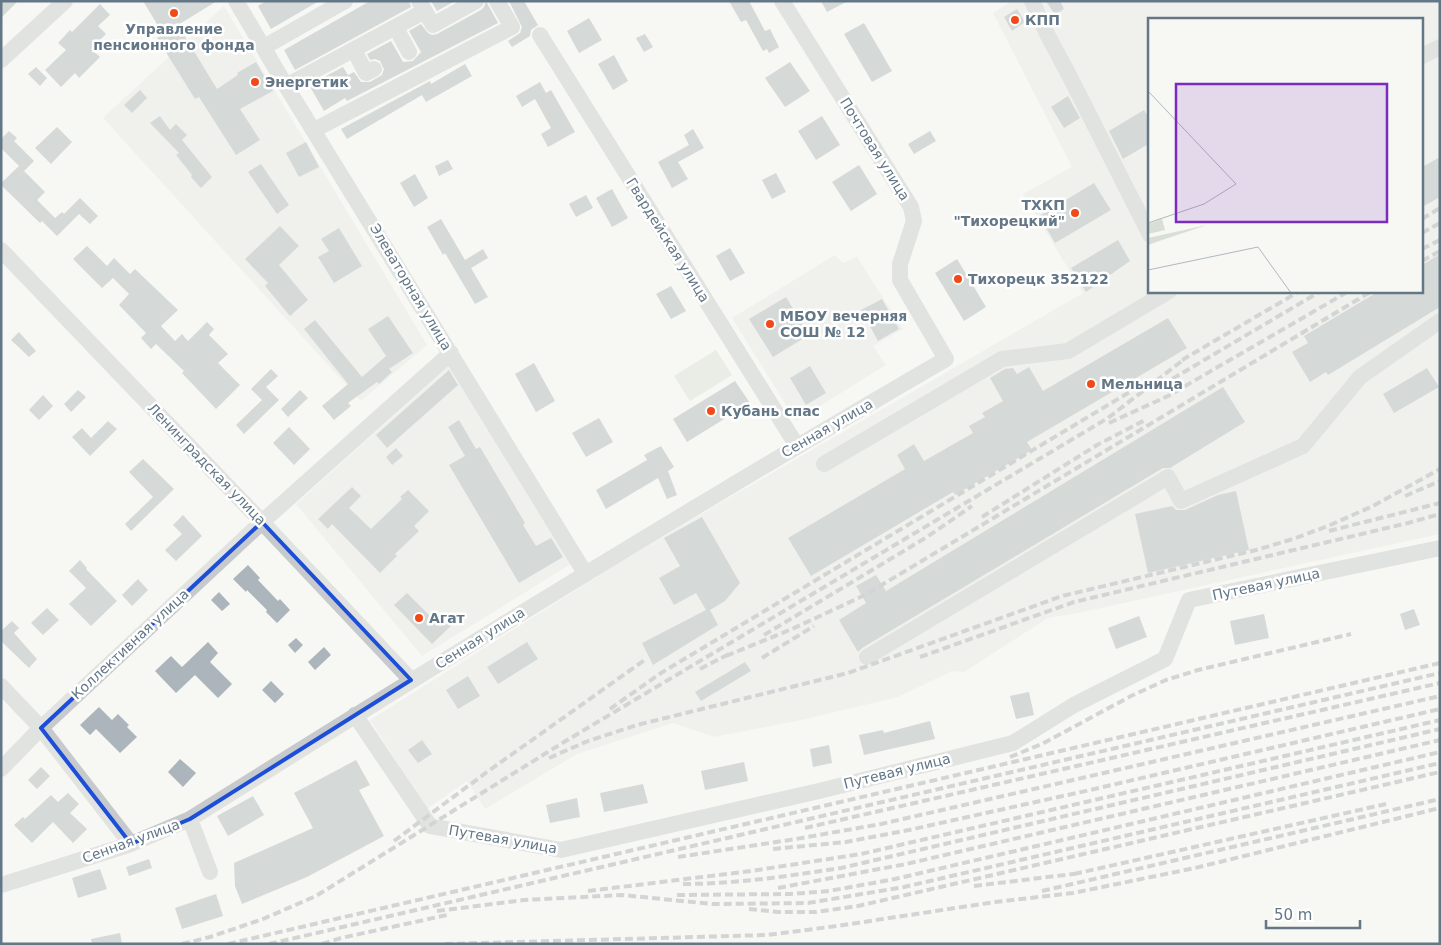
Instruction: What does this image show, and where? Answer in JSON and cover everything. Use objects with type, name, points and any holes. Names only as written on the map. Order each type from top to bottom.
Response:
[{"type":"street","points":[[1,60],[66,1]]},
{"type":"street","points":[[264,47],[345,1]]},
{"type":"street","points":[[286,86],[396,28],[422,6],[433,25],[456,6],[476,1]]},
{"type":"street","points":[[314,130],[512,28],[497,1]]},
{"type":"street","name":"Почтовая улица","points":[[782,1],[911,206],[914,221],[900,264],[900,280],[946,359]]},
{"type":"street","points":[[1032,1],[1047,34],[1148,230]]},
{"type":"street","name":"Элеваторная улица","points":[[241,3],[286,86],[585,573]]},
{"type":"street","points":[[396,28],[409,52]]},
{"type":"street","name":"Гвардейская улица","points":[[540,35],[797,446]]},
{"type":"street","points":[[1424,55],[1440,47]]},
{"type":"street","points":[[354,50],[366,73],[374,69]]},
{"type":"street","name":"Ленинградская улица","points":[[1,250],[411,680]]},
{"type":"street","points":[[824,464],[1002,359],[1068,351],[1167,292]]},
{"type":"street","points":[[867,657],[1168,477],[1181,501],[1303,446],[1360,378],[1440,321]]},
{"type":"street","name":"Коллективная улица","points":[[1,769],[41,728],[262,522],[451,353]]},
{"type":"street","name":"Сенная улица","points":[[1,885],[131,844],[190,818],[585,573],[946,359]]},
{"type":"street","name":"Путевая улица","points":[[355,715],[430,826],[561,850],[819,790],[1013,742],[1074,704],[1165,659],[1189,600],[1440,548]]},
{"type":"street","points":[[1,686],[41,728],[131,844]]},
{"type":"street","points":[[190,818],[210,872]]},
{"type":"highlighted area","points":[[262,522],[411,680],[190,819],[131,844],[41,728]]},
{"type":"shaded area","name":"ТХКП \"Тихорецкий\"","points":[[1012,1],[1440,1],[1440,534],[1048,618],[964,672],[952,671],[898,697],[797,721],[714,737],[673,723],[577,754],[485,809],[467,781],[427,809],[370,720],[619,563],[1083,293],[1023,194],[1072,167],[993,13]]},
{"type":"shaded area","points":[[224,6],[427,345],[361,401],[103,118]]},
{"type":"shaded area","points":[[835,255],[843,263],[857,257],[903,329],[873,346],[886,365],[796,421],[732,318]]},
{"type":"shaded area","points":[[716,350],[732,375],[690,401],[674,376]]},
{"type":"shaded area","points":[[452,363],[571,564],[422,656],[296,504]]},
{"type":"building","points":[[1,1],[18,1],[1,18]]},
{"type":"building","points":[[143,1],[217,1],[178,25],[217,89],[238,75],[237,73],[256,62],[273,91],[240,109],[260,140],[236,155],[199,97],[195,99],[157,38],[163,34]]},
{"type":"building","points":[[266,1],[319,1],[271,29],[258,6]]},
{"type":"building","points":[[370,1],[409,1],[411,7],[295,70],[284,50]]},
{"type":"building","points":[[431,1],[455,1],[437,11]]},
{"type":"building","points":[[486,1],[498,23],[347,101],[345,98],[324,111],[309,85],[343,67],[348,75],[354,72],[361,82],[370,82],[382,75],[384,69],[380,61],[370,60],[367,54],[391,41],[403,62],[413,61],[421,52],[409,31],[421,24],[428,33],[432,35],[437,34],[481,10]]},
{"type":"building","points":[[509,1],[524,1],[538,25],[531,30],[530,36],[512,47],[508,41],[520,33],[522,27]]},
{"type":"building","points":[[729,1],[749,1],[765,31],[770,29],[779,47],[769,53],[767,49],[763,51],[746,20],[741,22]]},
{"type":"building","points":[[821,1],[848,1],[827,12]]},
{"type":"building","name":"КПП","points":[[1046,1],[1060,1],[1064,9],[1055,15]]},
{"type":"building","points":[[100,4],[110,15],[98,26],[106,34],[91,49],[100,57],[79,78],[75,73],[61,87],[45,70],[66,50],[58,43]]},
{"type":"building","name":"КПП","points":[[1017,9],[1025,22],[1012,31],[1004,17]]},
{"type":"building","points":[[589,18],[602,40],[579,53],[567,31]]},
{"type":"building","points":[[864,23],[892,71],[872,82],[844,34]]},
{"type":"building","points":[[645,34],[653,47],[644,52],[636,38]]},
{"type":"building","points":[[614,55],[628,81],[613,90],[598,64]]},
{"type":"building","points":[[790,62],[810,91],[785,107],[765,78]]},
{"type":"building","points":[[465,64],[472,76],[426,102],[422,95],[347,139],[341,129],[430,81],[431,84]]},
{"type":"building","points":[[36,67],[47,78],[40,86],[28,74]]},
{"type":"building","points":[[540,82],[546,93],[551,90],[575,132],[548,147],[541,134],[551,128],[535,99],[522,107],[516,96]]},
{"type":"building","points":[[140,90],[147,98],[132,113],[124,105]]},
{"type":"building","points":[[1068,96],[1080,118],[1064,128],[1051,107]]},
{"type":"building","points":[[1144,110],[1148,117],[1148,144],[1123,159],[1109,131]]},
{"type":"building","points":[[160,116],[170,130],[176,124],[187,135],[182,140],[212,177],[201,188],[176,155],[179,153],[150,123]]},
{"type":"building","points":[[822,116],[840,145],[816,160],[798,131]]},
{"type":"building","points":[[57,127],[72,142],[51,164],[35,148]]},
{"type":"building","points":[[693,129],[704,148],[678,162],[688,179],[672,188],[658,162],[689,145],[684,135]]},
{"type":"building","points":[[9,131],[17,138],[14,141],[34,161],[24,171],[45,192],[37,200],[55,218],[62,212],[64,214],[80,198],[98,216],[90,224],[79,214],[57,236],[42,221],[40,223],[1,185],[19,166],[1,148],[1,139]]},
{"type":"building","points":[[930,131],[936,141],[914,154],[908,144]]},
{"type":"building","points":[[306,142],[319,167],[299,177],[286,153]]},
{"type":"building","points":[[1440,157],[1440,197],[1424,206],[1424,166]]},
{"type":"building","points":[[448,160],[453,169],[439,176],[435,166]]},
{"type":"building","points":[[261,164],[289,205],[277,214],[248,172]]},
{"type":"building","points":[[859,165],[877,194],[851,211],[832,182]]},
{"type":"building","points":[[776,173],[786,192],[772,199],[762,180]]},
{"type":"building","points":[[415,174],[428,198],[414,207],[400,183]]},
{"type":"building","name":"ТХКП \"Тихорецкий\"","points":[[1094,183],[1111,210],[1055,243],[1039,216]]},
{"type":"building","points":[[612,189],[628,218],[612,227],[596,198]]},
{"type":"building","points":[[586,195],[593,208],[576,217],[569,204]]},
{"type":"building","points":[[441,219],[465,260],[483,249],[488,258],[471,268],[488,297],[475,304],[445,253],[443,255],[427,227]]},
{"type":"building","points":[[280,226],[299,246],[279,265],[308,300],[290,316],[265,286],[268,283],[245,259]]},
{"type":"building","points":[[339,228],[362,266],[334,283],[318,257],[329,251],[321,239]]},
{"type":"building","points":[[1118,240],[1130,261],[1086,292],[1071,268]]},
{"type":"building","points":[[87,246],[107,266],[114,258],[130,274],[135,269],[178,310],[161,326],[175,341],[182,334],[188,341],[207,322],[214,329],[209,335],[228,354],[218,363],[240,385],[216,409],[182,373],[184,371],[156,344],[151,349],[141,338],[146,333],[119,305],[129,294],[113,278],[102,288],[73,259]]},
{"type":"building","points":[[730,248],[745,273],[730,281],[716,256]]},
{"type":"building","points":[[1440,254],[1440,307],[1328,375],[1326,372],[1310,382],[1292,352],[1308,343],[1304,336],[1377,292],[1424,292],[1424,264]]},
{"type":"building","points":[[957,259],[986,307],[964,321],[935,273]]},
{"type":"building","points":[[671,286],[686,311],[671,319],[656,294]]},
{"type":"building","name":"МБОУ вечерняя СОШ № 12","points":[[786,297],[809,335],[773,357],[749,319]]},
{"type":"building","points":[[882,299],[899,329],[878,341],[861,310]]},
{"type":"building","points":[[388,316],[413,353],[389,369],[392,372],[379,384],[377,382],[348,403],[351,406],[334,420],[322,406],[348,384],[304,329],[315,320],[362,377],[386,356],[368,329]]},
{"type":"building","points":[[1168,318],[1187,348],[1027,442],[1032,450],[955,495],[953,492],[811,576],[788,538],[905,469],[897,455],[914,444],[924,461],[973,433],[969,426],[985,417],[982,413],[1003,401],[990,378],[1005,369],[1013,368],[1017,374],[1029,367],[1043,391]]},
{"type":"building","points":[[19,332],[36,351],[29,357],[11,340]]},
{"type":"building","points":[[534,363],[555,401],[536,412],[515,374]]},
{"type":"building","points":[[810,366],[826,393],[806,405],[790,378]]},
{"type":"building","points":[[1427,368],[1439,387],[1394,413],[1383,394]]},
{"type":"building","points":[[271,369],[278,376],[266,387],[279,400],[244,434],[236,425],[262,400],[251,389]]},
{"type":"building","points":[[449,370],[458,385],[387,448],[376,435]]},
{"type":"building","name":"Кубань спас","points":[[735,381],[750,403],[687,442],[673,419]]},
{"type":"building","points":[[1223,387],[1245,422],[1170,468],[1163,468],[858,652],[839,620],[866,603],[856,586],[876,575],[886,591]]},
{"type":"building","points":[[78,390],[86,397],[71,412],[64,404]]},
{"type":"building","points":[[300,390],[308,398],[288,417],[281,409]]},
{"type":"building","points":[[43,395],[53,406],[39,420],[29,410]]},
{"type":"building","points":[[599,418],[613,442],[586,457],[572,433]]},
{"type":"building","points":[[459,420],[476,449],[480,447],[525,523],[523,525],[536,546],[551,538],[563,557],[519,583],[449,465],[465,456],[448,427]]},
{"type":"building","points":[[108,421],[117,429],[90,456],[72,437],[82,428],[91,438]]},
{"type":"building","points":[[289,427],[310,449],[294,465],[273,443]]},
{"type":"building","points":[[661,446],[674,467],[668,471],[677,495],[667,499],[658,478],[606,509],[596,490],[647,460],[644,455]]},
{"type":"building","points":[[396,448],[403,456],[392,465],[386,457]]},
{"type":"building","points":[[143,459],[174,489],[131,531],[125,524],[153,497],[129,472]]},
{"type":"building","points":[[352,487],[361,496],[349,508],[371,529],[402,499],[400,497],[408,490],[429,511],[414,526],[419,531],[395,554],[397,556],[380,573],[332,524],[328,529],[318,519]]},
{"type":"building","points":[[1236,491],[1249,550],[1148,573],[1135,514],[1172,506],[1176,510],[1185,510],[1218,495]]},
{"type":"building","points":[[183,515],[202,536],[176,561],[165,550],[182,534],[173,525]]},
{"type":"building","points":[[702,517],[740,583],[725,601],[710,610],[718,625],[653,665],[642,643],[706,610],[696,593],[674,605],[659,578],[680,566],[664,538]]},
{"type":"building","points":[[80,560],[86,569],[117,601],[91,626],[69,604],[86,588],[69,571]]},
{"type":"building","points":[[248,565],[260,578],[258,580],[278,601],[280,599],[290,610],[277,623],[247,590],[246,592],[233,579]]},
{"type":"building","points":[[138,579],[148,590],[132,606],[122,595]]},
{"type":"building","points":[[219,592],[230,604],[222,611],[211,600]]},
{"type":"building","name":"Агат","points":[[407,593],[436,622],[445,614],[454,623],[432,644],[394,605]]},
{"type":"building","points":[[47,608],[59,620],[43,635],[31,623]]},
{"type":"building","points":[[1414,609],[1420,625],[1405,630],[1400,614]]},
{"type":"building","points":[[1264,614],[1269,638],[1235,645],[1230,621]]},
{"type":"building","points":[[1139,616],[1147,637],[1116,649],[1108,628]]},
{"type":"building","points":[[12,621],[19,628],[14,633],[37,659],[29,668],[1,641],[1,631]]},
{"type":"building","points":[[296,638],[303,645],[295,653],[288,645]]},
{"type":"building","points":[[208,642],[218,653],[210,662],[232,684],[218,698],[195,675],[176,693],[155,671],[171,656],[182,667]]},
{"type":"building","points":[[527,642],[538,659],[498,684],[487,667]]},
{"type":"building","points":[[324,647],[331,655],[315,670],[308,662]]},
{"type":"building","points":[[745,662],[751,671],[701,701],[695,692]]},
{"type":"building","points":[[468,676],[480,696],[458,709],[446,690]]},
{"type":"building","points":[[271,681],[284,694],[275,703],[262,690]]},
{"type":"building","points":[[1029,692],[1034,715],[1016,719],[1010,696]]},
{"type":"building","points":[[99,707],[112,720],[118,714],[137,737],[120,753],[96,729],[90,735],[80,725]]},
{"type":"building","points":[[930,721],[935,739],[864,755],[859,735],[883,730],[884,733]]},
{"type":"building","points":[[422,740],[432,754],[418,763],[408,750]]},
{"type":"building","points":[[829,745],[832,763],[813,767],[810,749]]},
{"type":"building","points":[[180,759],[196,773],[183,787],[168,772]]},
{"type":"building","points":[[356,760],[370,785],[359,790],[384,836],[307,877],[242,904],[235,886],[234,863],[313,828],[294,793]]},
{"type":"building","points":[[744,762],[748,781],[705,790],[701,771]]},
{"type":"building","points":[[41,767],[50,776],[37,789],[28,780]]},
{"type":"building","points":[[643,784],[648,803],[604,812],[600,793]]},
{"type":"building","points":[[68,793],[79,804],[70,813],[87,829],[73,843],[53,822],[32,843],[14,825],[23,817],[25,819],[51,795],[58,802]]},
{"type":"building","points":[[253,796],[264,815],[228,836],[217,816]]},
{"type":"building","points":[[577,798],[580,817],[550,823],[546,805]]},
{"type":"building","points":[[149,859],[152,868],[129,876],[126,867]]},
{"type":"building","points":[[100,869],[107,889],[78,898],[72,878]]},
{"type":"building","points":[[216,894],[223,916],[182,929],[175,908]]},
{"type":"building","points":[[120,933],[122,944],[92,944],[91,939]]},
{"type":"railway","points":[[1424,218],[1440,208]]},
{"type":"railway","points":[[1424,232],[1440,223]]},
{"type":"railway","points":[[1424,248],[1440,240]]},
{"type":"railway","points":[[1424,260],[1440,251]]},
{"type":"railway","points":[[1182,360],[1298,292]]},
{"type":"railway","points":[[1162,385],[1319,292]]},
{"type":"railway","points":[[1109,423],[1168,396],[1347,292]]},
{"type":"railway","points":[[726,656],[792,629],[865,595],[1370,292]]},
{"type":"railway","points":[[182,944],[210,937],[263,919],[316,896],[564,742],[1108,418],[1187,357]]},
{"type":"railway","points":[[610,709],[661,673],[1148,381]]},
{"type":"railway","points":[[982,517],[1097,445],[1147,419]]},
{"type":"railway","points":[[549,758],[588,741],[637,725],[848,673],[1062,596],[1256,550],[1293,539],[1373,506],[1440,469]]},
{"type":"railway","points":[[1405,496],[1440,481]]},
{"type":"railway","points":[[1329,531],[1440,503]]},
{"type":"railway","points":[[764,635],[927,537],[972,506]]},
{"type":"railway","points":[[920,657],[1074,602],[1440,514]]},
{"type":"railway","points":[[762,658],[814,626]]},
{"type":"railway","points":[[1010,757],[1042,744],[1131,696],[1166,680],[1198,670],[1351,634]]},
{"type":"railway","points":[[700,669],[731,653]]},
{"type":"railway","points":[[394,841],[646,659]]},
{"type":"railway","points":[[228,944],[1440,663]]},
{"type":"railway","points":[[269,944],[1440,673]]},
{"type":"railway","points":[[805,828],[1440,683]]},
{"type":"railway","points":[[678,857],[881,824],[1440,696]]},
{"type":"railway","points":[[773,849],[846,842],[909,830],[1440,709]]},
{"type":"railway","points":[[588,891],[751,871],[861,854],[1440,720]]},
{"type":"railway","points":[[683,884],[782,877],[841,868],[1440,729]]},
{"type":"railway","points":[[778,888],[906,864],[1440,740]]},
{"type":"railway","points":[[677,895],[791,894],[829,891],[895,879],[1440,752]]},
{"type":"railway","points":[[437,911],[524,900],[622,895],[712,904],[808,903],[904,887],[1440,763]]},
{"type":"railway","points":[[749,909],[778,912],[816,912],[858,906],[1440,772]]},
{"type":"railway","points":[[1042,891],[1440,799]]},
{"type":"railway","points":[[1074,874],[1386,804]]},
{"type":"railway","points":[[445,944],[767,935],[837,926],[995,902],[1073,893],[1195,868],[1440,808]]},
{"type":"railway","points":[[974,886],[1081,873]]},
{"type":"railway","points":[[322,944],[341,938],[447,915]]},
{"type":"place","name":"Управление пенсионного фонда","points":[[174,13]]},
{"type":"place","name":"КПП","points":[[1015,20]]},
{"type":"place","name":"Энергетик","points":[[255,82]]},
{"type":"place","name":"ТХКП \"Тихорецкий\"","points":[[1075,213]]},
{"type":"place","name":"Тихорецк 352122","points":[[958,279]]},
{"type":"place","name":"МБОУ вечерняя СОШ № 12","points":[[770,324]]},
{"type":"place","name":"Мельница","points":[[1091,384]]},
{"type":"place","name":"Кубань спас","points":[[711,411]]},
{"type":"place","name":"Агат","points":[[419,618]]}]
